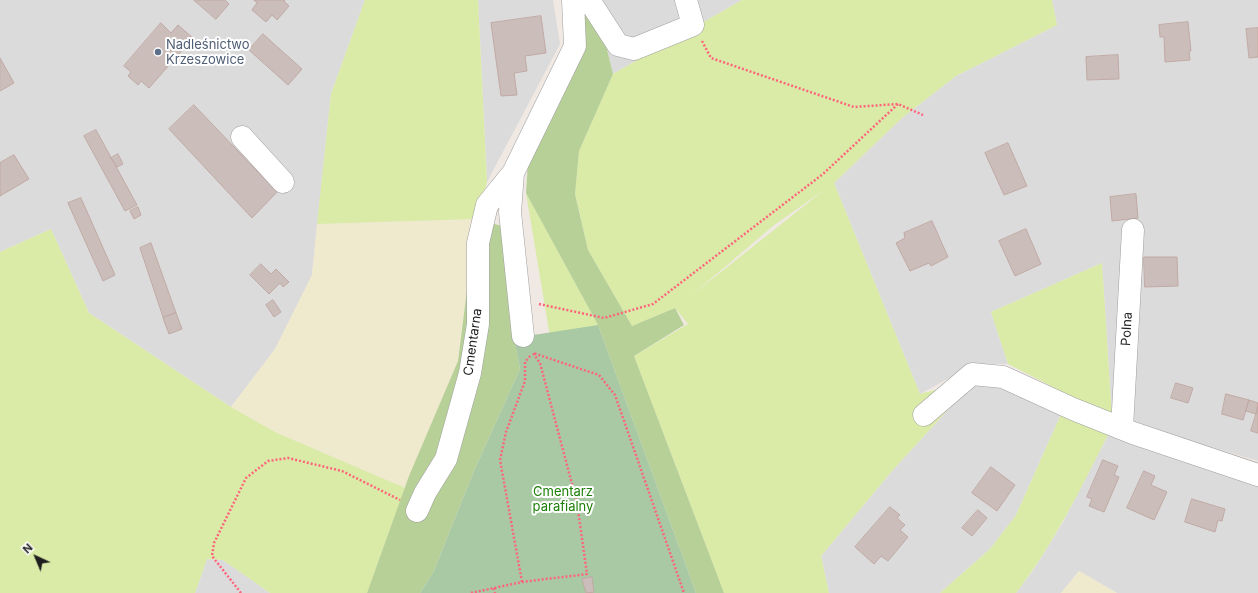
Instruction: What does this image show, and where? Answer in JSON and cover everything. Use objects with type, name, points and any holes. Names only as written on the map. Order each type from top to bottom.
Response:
[{"type":"street","name":"Cmentarna","points":[[418,511],[425,493],[446,459],[470,373],[478,324],[478,242],[488,205],[513,173],[575,46],[573,0]]},
{"type":"street","points":[[589,0],[618,45],[634,49],[693,25],[686,0]]},
{"type":"street","points":[[242,138],[283,182]]},
{"type":"street","name":"Cmentarna","points":[[513,173],[510,212],[519,300],[528,345]]},
{"type":"street","name":"Polna","points":[[1122,428],[1133,230]]},
{"type":"street","points":[[924,415],[972,374],[1003,377],[1073,409],[1122,428],[1258,475]]},
{"type":"path","points":[[693,25],[711,58],[854,107],[898,104],[923,115]]},
{"type":"path","points":[[519,300],[604,318],[653,304],[823,174],[898,104]]},
{"type":"path","points":[[471,593],[522,582],[587,574],[577,503],[540,363],[528,345]]},
{"type":"path","points":[[522,582],[500,460],[506,432],[525,381],[525,362],[528,345]]},
{"type":"path","points":[[528,345],[599,375],[616,395],[684,593]]},
{"type":"path","points":[[241,593],[212,556],[214,543],[246,478],[268,461],[288,458],[342,470],[392,494],[418,511]]},
{"type":"path","points":[[494,588],[494,593]]},
{"type":"shaded area","points":[[0,0],[365,0],[331,94],[312,275],[275,349],[231,407],[89,313],[51,229],[0,252]]},
{"type":"shaded area","points":[[478,0],[553,0],[560,44],[487,182]]},
{"type":"shaded area","points":[[595,0],[742,0],[613,74]]},
{"type":"shaded area","points":[[1052,0],[1258,0],[1258,461],[1112,417],[1102,263],[991,312],[1008,364],[975,364],[920,394],[834,183],[903,117],[956,76],[1057,25]]},
{"type":"shaded area","points":[[476,219],[458,361],[405,488],[275,432],[231,407],[275,349],[312,275],[317,224]]},
{"type":"shaded area","points":[[976,379],[1062,412],[1016,515],[990,549],[940,593],[829,593],[821,556],[892,471]]},
{"type":"shaded area","points":[[1109,433],[1258,482],[1258,593],[1117,593],[1079,571],[1061,593],[1016,593],[1034,569],[1062,524]]},
{"type":"shaded area","points":[[207,559],[223,560],[270,593],[195,593]]},
{"type":"shaded area","points":[[1079,571],[1117,593],[1061,593]]},
{"type":"green space","points":[[365,0],[478,0],[487,182],[476,219],[317,224],[331,94]]},
{"type":"green space","points":[[595,0],[613,74],[579,151],[575,194],[588,250],[632,326],[675,308],[684,325],[634,356],[724,593],[696,593],[598,325],[526,193],[528,162],[581,50],[585,12]]},
{"type":"green space","points":[[742,0],[1052,0],[1057,25],[956,76],[903,117],[834,183],[920,394],[976,379],[892,471],[821,556],[829,593],[724,593],[634,356],[688,324],[675,308],[632,326],[588,250],[575,193],[579,151],[613,74]],"holes":[[[824,190],[692,295],[773,226]]]},
{"type":"green space","points":[[526,193],[598,325],[550,337]]},
{"type":"green space","points":[[476,219],[502,226],[514,338],[520,369],[474,471],[433,573],[420,593],[367,593],[409,476],[458,361]]},
{"type":"green space","points":[[51,229],[89,313],[231,407],[275,432],[405,488],[367,593],[270,593],[223,560],[207,559],[195,593],[0,593],[0,252]]},
{"type":"green space","points":[[1102,263],[1112,417],[1008,364],[991,312]]},
{"type":"green space","name":"Cmentarz parafialny","points":[[598,325],[696,593],[420,593],[433,573],[474,471],[520,369],[514,338]]},
{"type":"green space","points":[[1062,412],[1109,433],[1043,555],[1016,593],[940,593],[990,549],[1016,515]]},
{"type":"building","points":[[194,0],[225,0],[229,4],[216,19]]},
{"type":"building","points":[[254,0],[285,0],[284,1],[289,6],[277,20],[272,15],[266,22],[252,10],[257,3]]},
{"type":"building","points":[[541,16],[546,53],[525,56],[527,71],[514,73],[517,95],[501,96],[491,23]]},
{"type":"building","points":[[1188,22],[1191,51],[1189,51],[1190,60],[1165,62],[1164,37],[1160,37],[1159,25]]},
{"type":"building","name":"Nadleśnictwo Krzeszowice","points":[[161,23],[171,33],[178,25],[193,38],[149,88],[141,81],[138,85],[128,76],[131,72],[124,66]]},
{"type":"building","points":[[1258,28],[1258,57],[1249,58],[1246,29]]},
{"type":"building","points":[[263,34],[302,69],[288,85],[249,50]]},
{"type":"building","points":[[1118,55],[1119,79],[1087,80],[1086,57]]},
{"type":"building","points":[[0,58],[14,83],[0,91]]},
{"type":"building","points":[[194,105],[277,192],[252,218],[169,129]]},
{"type":"building","points":[[96,130],[137,205],[125,211],[84,136]]},
{"type":"building","points":[[1008,143],[1027,186],[1004,195],[985,153]]},
{"type":"building","points":[[118,154],[123,164],[117,167],[111,158]]},
{"type":"building","points":[[14,155],[29,179],[0,196],[0,163]]},
{"type":"building","points":[[1136,194],[1138,218],[1112,221],[1110,197]]},
{"type":"building","points":[[81,198],[115,275],[103,281],[68,203]]},
{"type":"building","points":[[138,207],[141,215],[134,219],[130,211]]},
{"type":"building","points":[[932,221],[948,257],[931,266],[929,263],[910,271],[896,243],[905,238],[904,233]]},
{"type":"building","points":[[1026,229],[1041,264],[1015,276],[999,241]]},
{"type":"building","points":[[151,243],[176,313],[163,317],[140,248]]},
{"type":"building","points":[[1144,257],[1177,257],[1178,286],[1145,287]]},
{"type":"building","points":[[261,264],[271,274],[276,269],[289,282],[283,287],[280,283],[269,294],[250,275]]},
{"type":"building","points":[[273,300],[281,312],[274,317],[266,305]]},
{"type":"building","points":[[176,313],[182,329],[169,334],[163,318]]},
{"type":"building","points":[[1176,383],[1193,388],[1188,403],[1171,398]]},
{"type":"building","points":[[1226,394],[1249,400],[1243,420],[1222,414]]},
{"type":"building","points":[[1249,400],[1258,403],[1256,414],[1246,411]]},
{"type":"building","points":[[1258,407],[1258,433],[1251,431]]},
{"type":"building","points":[[1103,460],[1118,466],[1114,475],[1119,477],[1104,512],[1089,506],[1092,499],[1087,497]]},
{"type":"building","points":[[991,467],[1015,485],[997,511],[972,493]]},
{"type":"building","points":[[1144,471],[1155,476],[1151,485],[1167,492],[1154,520],[1127,508]]},
{"type":"building","points":[[1192,499],[1225,509],[1222,521],[1218,520],[1215,532],[1185,522]]},
{"type":"building","points":[[890,507],[900,515],[897,518],[905,525],[900,530],[908,537],[888,561],[881,556],[874,564],[855,547]]},
{"type":"building","points":[[978,510],[987,518],[972,536],[962,528]]},
{"type":"building","points":[[592,577],[594,592],[586,593],[582,579]]},
{"type":"place","name":"Nadleśnictwo Krzeszowice","points":[[158,52]]}]
